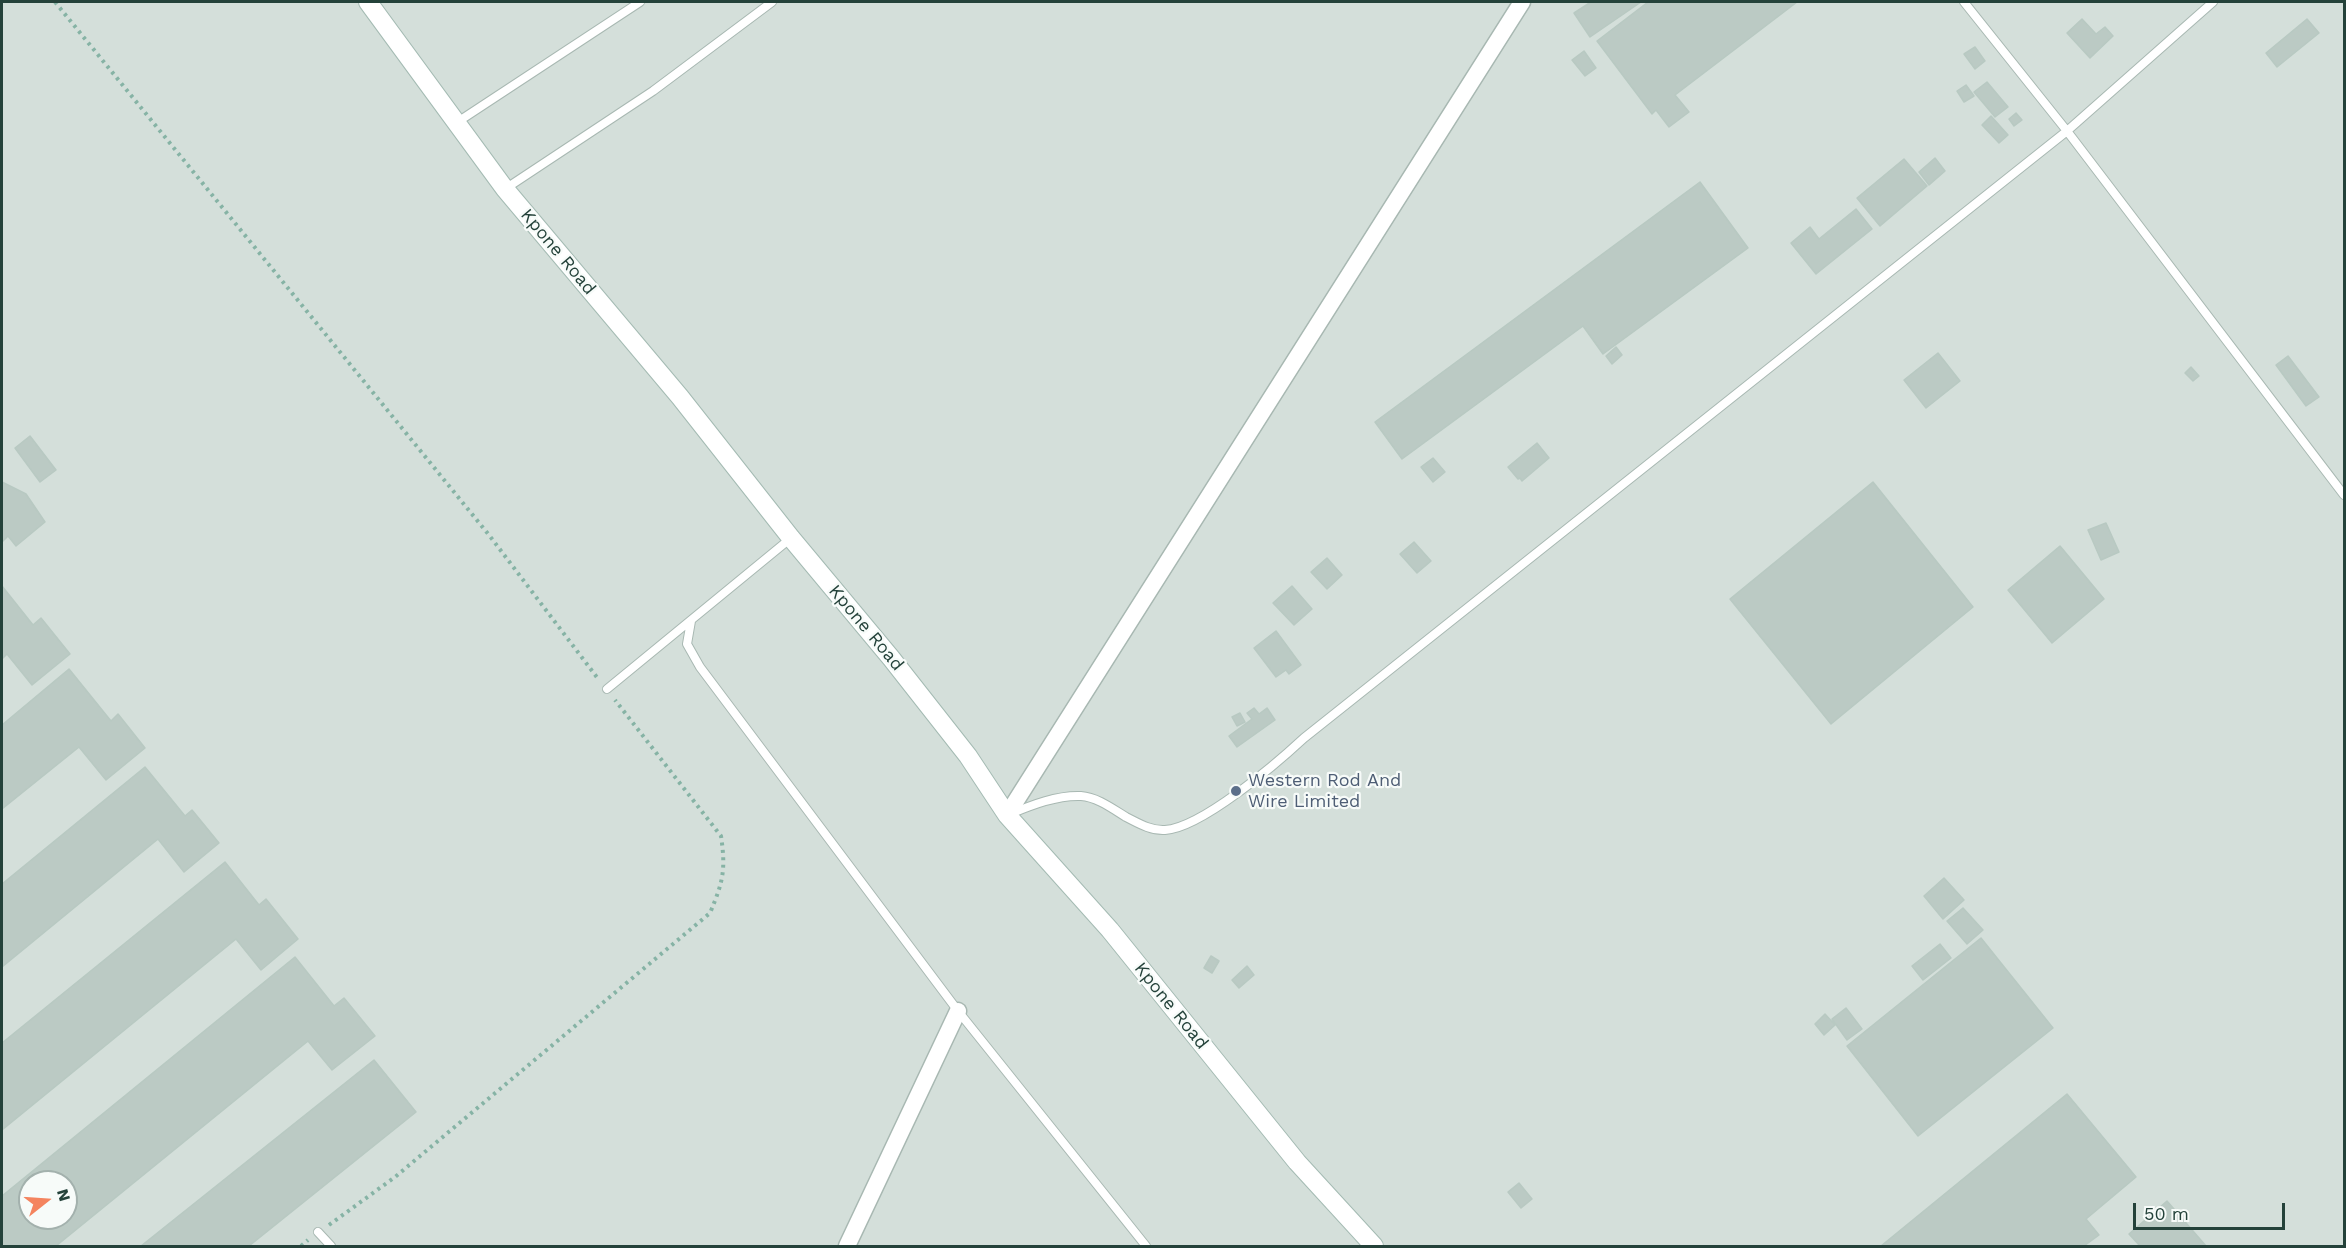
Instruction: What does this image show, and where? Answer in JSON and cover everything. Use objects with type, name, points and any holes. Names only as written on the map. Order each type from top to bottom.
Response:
[{"type":"main road","name":"Kpone Road","points":[[368,2],[505,189],[680,397],[791,538],[927,703],[968,756],[1007,815],[1110,930],[1297,1162],[1374,1246]]},
{"type":"street","points":[[1007,815],[1522,2]]},
{"type":"street","points":[[847,1246],[958,1011]]},
{"type":"lane","points":[[456,123],[640,2]]},
{"type":"lane","points":[[505,189],[653,91],[771,2]]},
{"type":"lane","points":[[1964,2],[2067,131],[2344,495]]},
{"type":"lane","points":[[1007,815],[1040,802],[1082,796],[1098,801],[1152,829],[1176,828],[1197,820],[1274,765],[1304,738],[2067,131],[2212,2]]},
{"type":"lane","points":[[607,689],[791,538]]},
{"type":"lane","points":[[692,621],[687,644],[700,667],[958,1011],[1146,1246]]},
{"type":"lane","points":[[318,1232],[331,1246]]},
{"type":"path","points":[[55,2],[489,535],[721,836],[725,861],[720,888],[710,913],[395,1177],[301,1246]]},
{"type":"shaded area","points":[[2,2],[2344,2],[2344,1246],[2,1246]]},
{"type":"building","points":[[1591,2],[1641,2],[1590,37],[1574,13]]},
{"type":"building","points":[[1648,2],[1797,2],[1675,95],[1689,112],[1669,127],[1656,110],[1652,114],[1597,41]]},
{"type":"building","points":[[2082,19],[2096,34],[2105,27],[2113,36],[2090,58],[2067,33]]},
{"type":"building","points":[[2307,19],[2319,33],[2277,67],[2266,53]]},
{"type":"building","points":[[1975,47],[1985,61],[1975,69],[1964,54]]},
{"type":"building","points":[[1584,51],[1596,68],[1585,76],[1572,60]]},
{"type":"building","points":[[1987,82],[2008,107],[1995,117],[1974,92]]},
{"type":"building","points":[[1966,85],[1974,96],[1964,102],[1957,91]]},
{"type":"building","points":[[2016,113],[2022,120],[2014,126],[2009,119]]},
{"type":"building","points":[[1991,116],[2008,135],[1999,143],[1982,125]]},
{"type":"building","points":[[1935,158],[1945,171],[1929,185],[1919,172]]},
{"type":"building","points":[[1904,159],[1927,186],[1880,226],[1857,198]]},
{"type":"building","points":[[1700,182],[1748,248],[1603,354],[1583,326],[1402,459],[1375,422]]},
{"type":"building","points":[[1856,209],[1872,229],[1816,274],[1791,243],[1810,227],[1819,239]]},
{"type":"building","points":[[1616,347],[1622,355],[1612,364],[1606,356]]},
{"type":"building","points":[[1938,353],[1960,381],[1926,408],[1904,380]]},
{"type":"building","points":[[2288,356],[2319,397],[2306,406],[2276,365]]},
{"type":"building","points":[[2191,367],[2199,376],[2193,381],[2185,373]]},
{"type":"building","points":[[30,436],[56,470],[40,482],[15,448]]},
{"type":"building","points":[[1537,443],[1549,458],[1522,481],[1508,467]]},
{"type":"building","points":[[1433,458],[1445,472],[1433,482],[1421,467]]},
{"type":"building","points":[[2,482],[26,494],[45,522],[16,546],[8,536],[2,542]]},
{"type":"building","points":[[1873,482],[1973,607],[1831,724],[1730,599]]},
{"type":"building","points":[[2106,523],[2119,552],[2101,560],[2088,530]]},
{"type":"building","points":[[1414,542],[1431,561],[1417,573],[1400,554]]},
{"type":"building","points":[[2060,546],[2104,599],[2052,643],[2008,590]]},
{"type":"building","points":[[1327,558],[1342,575],[1327,589],[1311,572]]},
{"type":"building","points":[[2,586],[33,625],[41,618],[70,654],[32,685],[7,654],[2,659]]},
{"type":"building","points":[[1292,586],[1312,609],[1294,625],[1273,603]]},
{"type":"building","points":[[1276,631],[1301,665],[1289,674],[1286,670],[1276,677],[1254,648]]},
{"type":"building","points":[[69,669],[111,721],[118,714],[145,748],[106,780],[79,747],[2,809],[2,725]]},
{"type":"building","points":[[1254,708],[1259,714],[1267,708],[1275,720],[1237,747],[1229,736],[1252,719],[1247,713]]},
{"type":"building","points":[[1240,713],[1245,722],[1237,726],[1232,717]]},
{"type":"building","points":[[145,767],[185,816],[192,810],[219,843],[184,872],[158,839],[2,967],[2,884]]},
{"type":"building","points":[[225,862],[259,905],[266,899],[298,939],[261,970],[236,939],[2,1130],[2,1043]]},
{"type":"building","points":[[1944,878],[1964,900],[1943,919],[1924,896]]},
{"type":"building","points":[[1963,908],[1983,930],[1967,944],[1947,921]]},
{"type":"building","points":[[1981,938],[2053,1028],[1918,1136],[1847,1046]]},
{"type":"building","points":[[1940,944],[1951,958],[1923,980],[1912,966]]},
{"type":"building","points":[[1211,956],[1219,961],[1212,973],[1204,968]]},
{"type":"building","points":[[295,957],[334,1006],[344,998],[375,1036],[332,1070],[308,1041],[78,1228],[78,1170],[34,1170]]},
{"type":"building","points":[[1247,966],[1254,975],[1239,988],[1232,980]]},
{"type":"building","points":[[1846,1008],[1862,1029],[1847,1040],[1832,1019]]},
{"type":"building","points":[[1825,1014],[1835,1025],[1824,1035],[1815,1024]]},
{"type":"building","points":[[374,1060],[416,1112],[249,1246],[141,1246]]},
{"type":"building","points":[[2067,1094],[2136,1177],[2086,1219],[2099,1235],[2084,1246],[1881,1246]]},
{"type":"building","points":[[18,1183],[18,1230],[76,1230],[56,1246],[2,1246],[2,1196]]},
{"type":"building","points":[[1519,1183],[1532,1199],[1521,1208],[1508,1192]]},
{"type":"building","points":[[2167,1201],[2206,1246],[2140,1246],[2129,1234]]},
{"type":"place","name":"Western Rod And Wire Limited","points":[[1236,791]]}]
